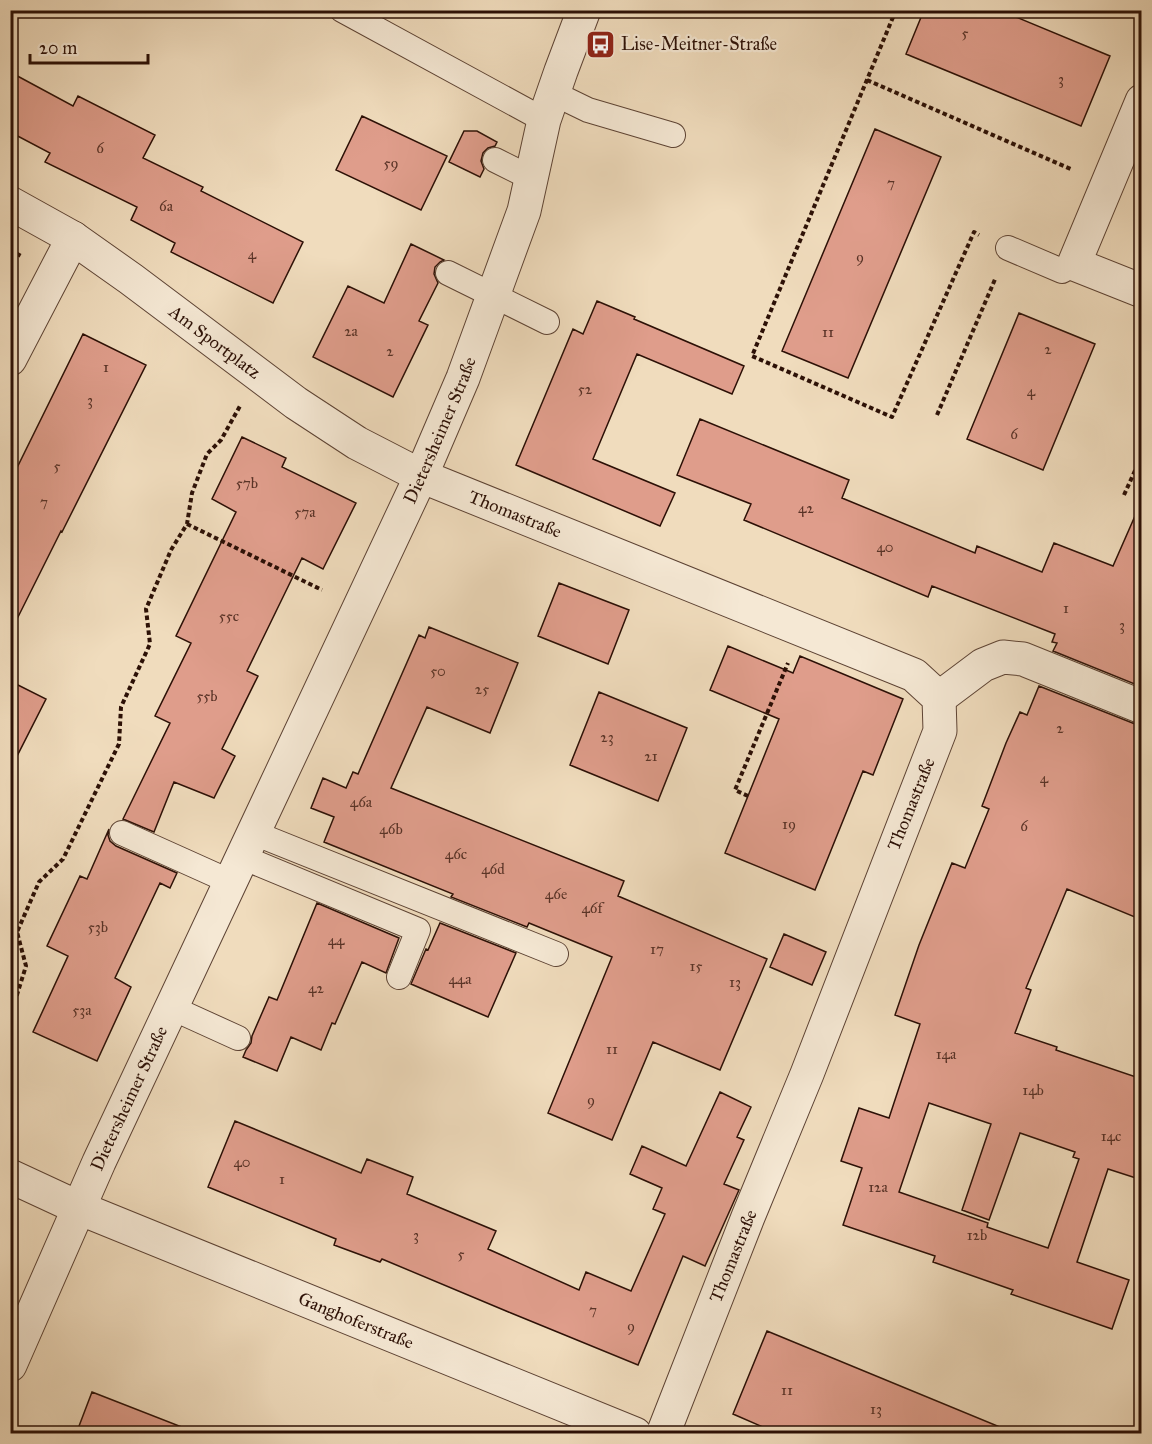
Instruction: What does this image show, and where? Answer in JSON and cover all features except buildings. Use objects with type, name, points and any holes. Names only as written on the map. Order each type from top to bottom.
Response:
[{"type":"street","name":"Dietersheimer Straße","points":[[10,1365],[79,1208],[421,476],[463,378],[524,211],[549,106],[584,10]]},
{"type":"street","points":[[1142,101],[1074,264],[1142,291]]},
{"type":"street","name":"Am Sportplatz","points":[[10,203],[73,238],[297,403],[357,443],[421,476]]},
{"type":"street","points":[[10,359],[73,238]]},
{"type":"street","name":"Thomastraße","points":[[421,476],[914,675],[939,698],[940,731],[807,1074],[663,1434]]},
{"type":"street","points":[[939,698],[983,665],[1003,657],[1023,659],[1142,707]]},
{"type":"street","name":"Ganghoferstraße","points":[[10,1176],[79,1208],[635,1434]]},
{"type":"lane","points":[[342,10],[549,106],[588,110],[673,135]]},
{"type":"lane","points":[[495,160],[531,178]]},
{"type":"lane","points":[[1008,248],[1062,271],[1074,264]]},
{"type":"lane","points":[[448,273],[547,322]]},
{"type":"lane","points":[[122,833],[242,857],[556,954]]},
{"type":"lane","points":[[242,857],[418,930],[399,977]]},
{"type":"lane","points":[[172,1008],[238,1038]]},
{"type":"path","points":[[896,10],[752,356],[892,417],[974,232],[1008,248],[937,415]]},
{"type":"path","points":[[867,80],[1107,185]]},
{"type":"path","points":[[10,1017],[26,966],[17,932],[39,882],[63,859],[119,744],[121,707],[150,645],[146,609],[171,550],[187,524],[192,493],[207,454],[221,440],[240,405]]},
{"type":"path","points":[[1124,495],[1142,456]]},
{"type":"path","points":[[187,524],[322,590]]},
{"type":"path","points":[[748,796],[735,790],[802,630]]},
{"type":"place","name":"Lise-Meitner-Straße","points":[[600,44]]}]
